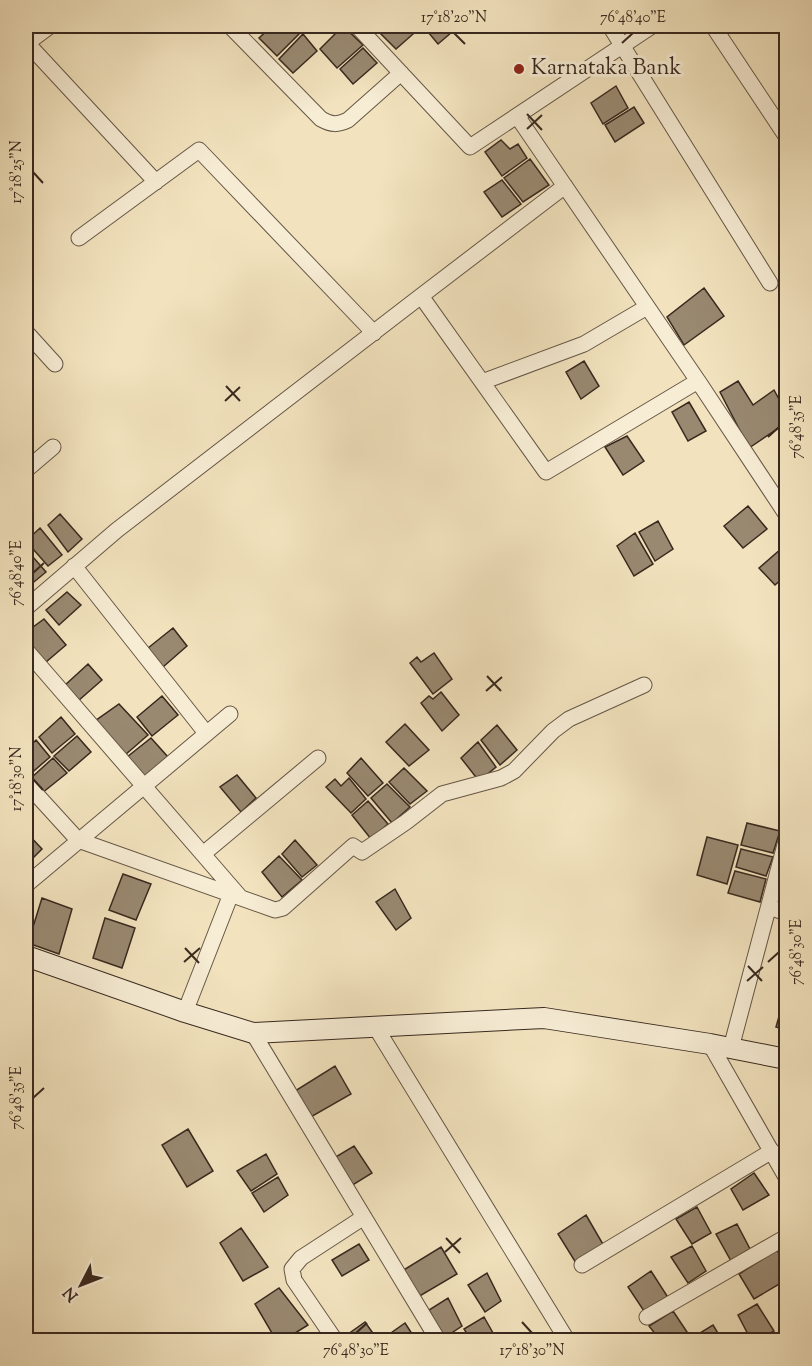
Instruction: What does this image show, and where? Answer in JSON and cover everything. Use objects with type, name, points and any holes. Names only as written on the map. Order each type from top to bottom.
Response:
[{"type":"street","points":[[50,26],[26,44],[156,182]]},
{"type":"street","points":[[230,26],[321,119],[331,124],[340,124],[348,120],[401,73]]},
{"type":"street","points":[[357,26],[470,147],[652,26]]},
{"type":"street","points":[[610,26],[770,283]]},
{"type":"street","points":[[713,26],[786,136]]},
{"type":"street","points":[[517,116],[786,514]]},
{"type":"street","points":[[79,238],[199,150],[374,333]]},
{"type":"street","points":[[26,608],[117,530],[565,186]]},
{"type":"street","points":[[422,296],[546,472],[698,381]]},
{"type":"street","points":[[482,382],[584,344],[647,307]]},
{"type":"street","points":[[27,338],[55,363]]},
{"type":"street","points":[[26,470],[53,447]]},
{"type":"street","points":[[74,566],[206,734]]},
{"type":"street","points":[[26,650],[203,854],[235,896]]},
{"type":"street","points":[[26,783],[78,840],[276,910],[283,908],[353,846],[362,852],[442,794],[501,778],[513,771],[553,731],[569,719],[644,685]]},
{"type":"street","points":[[26,885],[230,714]]},
{"type":"street","points":[[203,854],[318,758]]},
{"type":"street","points":[[732,1048],[786,841]]},
{"type":"street","points":[[192,1014],[235,896]]},
{"type":"street","points":[[769,907],[786,913]]},
{"type":"street","points":[[28,961],[247,1031],[311,1031],[544,1018],[710,1044],[786,1059]]},
{"type":"street","points":[[375,1026],[567,1341]]},
{"type":"street","points":[[247,1031],[364,1217],[438,1341]]},
{"type":"street","points":[[710,1044],[786,1177]]},
{"type":"street","points":[[582,1265],[772,1151]]},
{"type":"street","points":[[334,1341],[294,1280],[292,1269],[301,1258],[364,1217]]},
{"type":"street","points":[[647,1317],[786,1237]]},
{"type":"building","points":[[272,26],[292,26],[300,33],[277,56],[259,38]]},
{"type":"building","points":[[343,26],[363,45],[337,68],[320,49]]},
{"type":"building","points":[[386,26],[421,27],[396,49],[379,32]]},
{"type":"building","points":[[423,26],[459,26],[438,44]]},
{"type":"building","points":[[303,34],[317,51],[293,73],[279,59]]},
{"type":"building","points":[[363,48],[377,63],[353,84],[340,69]]},
{"type":"building","points":[[616,86],[628,108],[603,124],[591,103]]},
{"type":"building","points":[[634,107],[644,123],[615,142],[605,125]]},
{"type":"building","points":[[501,140],[510,149],[518,144],[527,158],[502,176],[485,152]]},
{"type":"building","points":[[530,159],[549,185],[523,202],[504,178]]},
{"type":"building","points":[[502,180],[521,204],[502,217],[484,192]]},
{"type":"building","points":[[704,288],[724,316],[684,345],[667,317]]},
{"type":"building","points":[[584,361],[599,386],[581,399],[566,372]]},
{"type":"building","points":[[738,381],[753,405],[774,390],[786,412],[786,423],[749,448],[720,392]]},
{"type":"building","points":[[689,402],[706,431],[688,441],[672,412]]},
{"type":"building","points":[[627,436],[644,461],[623,475],[605,447]]},
{"type":"building","points":[[748,506],[767,529],[743,548],[724,526]]},
{"type":"building","points":[[60,514],[82,539],[68,552],[48,525]]},
{"type":"building","points":[[658,521],[673,549],[655,561],[639,532]]},
{"type":"building","points":[[40,528],[62,555],[48,566],[26,541]]},
{"type":"building","points":[[635,533],[653,564],[634,576],[617,546]]},
{"type":"building","points":[[782,548],[786,552],[786,575],[775,585],[759,568]]},
{"type":"building","points":[[26,549],[46,572],[29,586],[26,582]]},
{"type":"building","points":[[67,592],[81,605],[59,625],[46,610]]},
{"type":"building","points":[[26,618],[33,627],[44,619],[66,645],[46,662],[26,640]]},
{"type":"building","points":[[173,628],[187,646],[163,667],[148,648]]},
{"type":"building","points":[[434,653],[452,679],[433,694],[410,663],[417,657],[421,662]]},
{"type":"building","points":[[88,664],[102,680],[78,701],[64,686]]},
{"type":"building","points":[[441,692],[459,715],[442,731],[421,703],[429,696],[433,699]]},
{"type":"building","points":[[162,696],[178,715],[152,736],[137,717]]},
{"type":"building","points":[[119,704],[148,735],[125,755],[95,721]]},
{"type":"building","points":[[61,717],[75,734],[52,753],[39,737]]},
{"type":"building","points":[[405,724],[429,750],[409,766],[386,742]]},
{"type":"building","points":[[497,725],[517,750],[500,765],[481,740]]},
{"type":"building","points":[[77,736],[91,752],[69,771],[54,756]]},
{"type":"building","points":[[151,738],[168,757],[144,777],[127,757]]},
{"type":"building","points":[[36,740],[50,757],[28,776],[26,750]]},
{"type":"building","points":[[478,742],[496,767],[479,781],[461,758]]},
{"type":"building","points":[[53,758],[67,773],[42,793],[31,778]]},
{"type":"building","points":[[361,758],[383,783],[368,796],[347,773]]},
{"type":"building","points":[[404,768],[427,791],[410,804],[389,782]]},
{"type":"building","points":[[237,775],[256,798],[241,812],[220,787]]},
{"type":"building","points":[[349,778],[366,799],[351,813],[326,787],[335,779],[341,786]]},
{"type":"building","points":[[387,784],[410,807],[392,823],[371,798]]},
{"type":"building","points":[[368,801],[388,824],[371,839],[352,815]]},
{"type":"building","points":[[747,823],[780,831],[773,853],[741,845]]},
{"type":"building","points":[[26,832],[42,849],[26,865]]},
{"type":"building","points":[[707,837],[738,845],[727,884],[697,875]]},
{"type":"building","points":[[295,840],[317,865],[302,877],[282,854]]},
{"type":"building","points":[[741,849],[773,857],[766,876],[736,867]]},
{"type":"building","points":[[279,856],[302,880],[282,897],[262,872]]},
{"type":"building","points":[[735,871],[766,879],[760,902],[728,893]]},
{"type":"building","points":[[123,874],[151,884],[136,920],[109,910]]},
{"type":"building","points":[[395,889],[411,918],[396,930],[376,902]]},
{"type":"building","points":[[42,898],[72,909],[59,954],[28,943]]},
{"type":"building","points":[[105,918],[135,928],[122,968],[93,958]]},
{"type":"building","points":[[786,992],[786,1030],[776,1027]]},
{"type":"building","points":[[335,1066],[351,1094],[309,1118],[295,1091]]},
{"type":"building","points":[[188,1129],[213,1171],[187,1187],[162,1145]]},
{"type":"building","points":[[354,1146],[372,1173],[351,1186],[334,1158]]},
{"type":"building","points":[[266,1154],[277,1174],[251,1191],[237,1171]]},
{"type":"building","points":[[754,1173],[769,1195],[743,1210],[731,1189]]},
{"type":"building","points":[[278,1177],[288,1195],[264,1212],[252,1193]]},
{"type":"building","points":[[697,1207],[711,1233],[692,1244],[676,1219]]},
{"type":"building","points":[[586,1215],[604,1246],[576,1263],[558,1234]]},
{"type":"building","points":[[737,1224],[750,1249],[731,1261],[716,1234]]},
{"type":"building","points":[[241,1228],[268,1267],[243,1281],[220,1243]]},
{"type":"building","points":[[359,1244],[369,1260],[342,1276],[332,1260]]},
{"type":"building","points":[[692,1246],[706,1271],[688,1283],[671,1257]]},
{"type":"building","points":[[441,1247],[457,1274],[418,1297],[402,1271]]},
{"type":"building","points":[[777,1250],[786,1265],[786,1280],[754,1299],[739,1274]]},
{"type":"building","points":[[651,1271],[669,1299],[646,1314],[628,1287]]},
{"type":"building","points":[[487,1273],[501,1301],[485,1312],[468,1285]]},
{"type":"building","points":[[279,1288],[308,1325],[284,1340],[276,1340],[255,1304]]},
{"type":"building","points":[[448,1298],[462,1326],[444,1338],[429,1310]]},
{"type":"building","points":[[757,1304],[774,1331],[756,1340],[751,1340],[738,1315]]},
{"type":"building","points":[[673,1311],[691,1338],[660,1340],[649,1326]]},
{"type":"building","points":[[484,1317],[497,1340],[471,1340],[464,1329]]},
{"type":"building","points":[[365,1322],[377,1339],[341,1339]]},
{"type":"building","points":[[405,1323],[416,1340],[381,1340]]},
{"type":"building","points":[[713,1325],[722,1340],[697,1340],[695,1336]]},
{"type":"place","name":"Karnataka Bank","points":[[519,69]]}]
